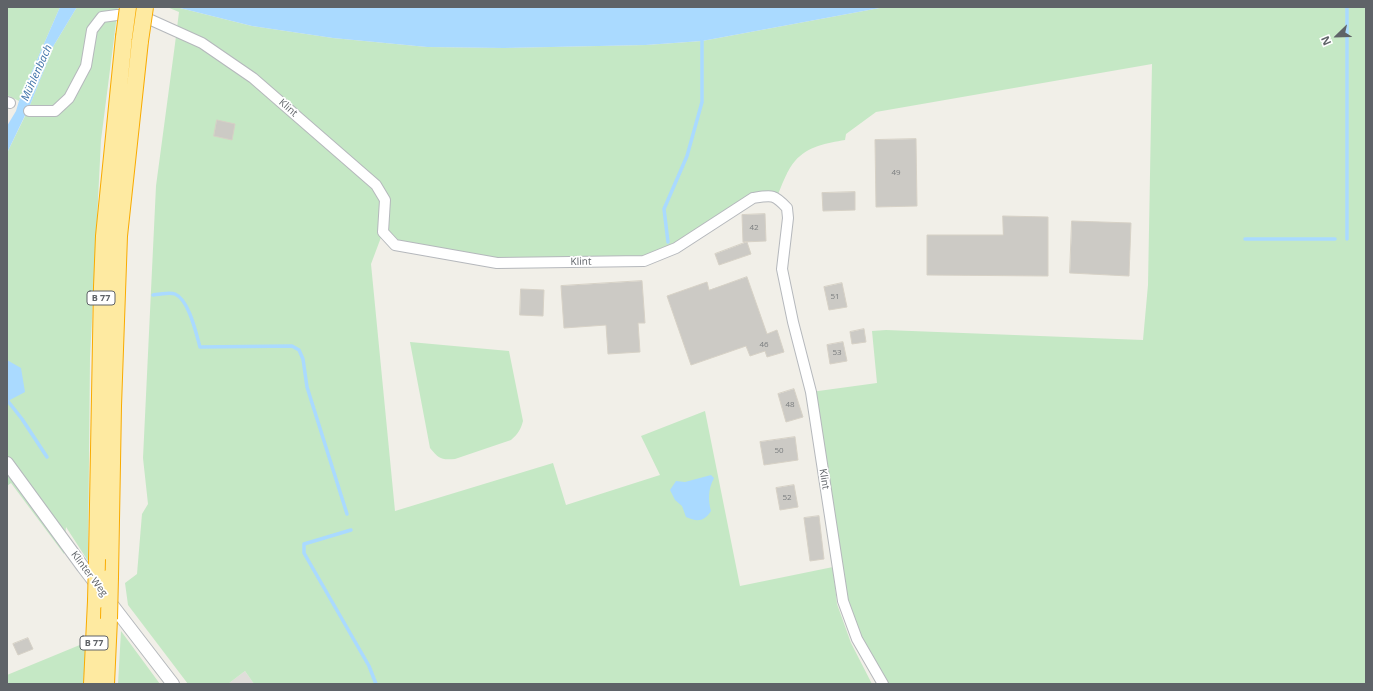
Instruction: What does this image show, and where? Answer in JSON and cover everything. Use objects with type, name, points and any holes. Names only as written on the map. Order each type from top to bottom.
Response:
[{"type":"highway","name":"B 77","points":[[92,684],[96,601],[104,236],[128,7]]},
{"type":"highway","name":"B 77","points":[[106,684],[119,236],[145,7]]},
{"type":"street","name":"Klint","points":[[29,111],[55,111],[69,98],[86,66],[92,30],[102,18],[117,15],[140,15],[202,43],[253,78],[376,185],[385,200],[383,232],[395,245],[497,263],[644,261],[676,248],[753,198],[766,196],[777,197],[787,208],[788,218],[782,269],[793,322],[811,392],[843,601],[857,639],[883,684]]},
{"type":"street","name":"Klinter Weg","points":[[7,463],[83,567],[173,684]]},
{"type":"shaded area","points":[[245,671],[254,684],[228,684]]},
{"type":"green space","points":[[7,7],[60,7],[19,101],[7,95]]},
{"type":"green space","points":[[77,7],[118,7],[101,140],[90,358],[88,561],[66,527],[64,554],[11,483],[7,486],[7,153],[28,110],[54,45]]},
{"type":"green space","points":[[167,7],[176,7],[252,26],[333,38],[427,47],[504,48],[646,45],[702,41],[885,7],[1366,7],[1366,684],[883,684],[843,601],[811,392],[877,383],[872,331],[886,330],[1143,340],[1148,285],[1152,64],[876,112],[846,134],[845,140],[818,146],[800,156],[790,168],[777,197],[766,196],[644,261],[497,263],[395,245],[383,232],[371,264],[395,511],[553,463],[566,505],[660,475],[641,436],[705,411],[740,586],[833,567],[837,604],[851,643],[872,684],[254,684],[245,671],[228,684],[188,684],[128,605],[125,583],[137,574],[142,514],[148,504],[143,458],[156,186],[179,12]]},
{"type":"green space","points":[[410,342],[509,351],[523,421],[516,436],[511,440],[455,459],[443,459],[436,454],[430,448]]},
{"type":"green space","points":[[121,631],[160,684],[118,684]]},
{"type":"green space","points":[[87,642],[83,684],[7,684],[7,675]]},
{"type":"water","name":"Mühlenbach","points":[[60,7],[77,7],[54,45],[30,105],[7,153],[7,126],[16,111]]},
{"type":"water","points":[[176,7],[885,7],[702,41],[646,45],[504,48],[427,47],[333,38],[252,26]]},
{"type":"water","points":[[7,360],[21,368],[25,392],[8,401]]},
{"type":"water","points":[[711,475],[714,478],[709,494],[711,511],[706,517],[700,520],[694,520],[686,517],[682,506],[675,500],[670,490],[676,481],[685,482]]},
{"type":"building","points":[[217,120],[235,124],[232,140],[214,136]]},
{"type":"building","points":[[916,139],[917,206],[876,207],[875,140]]},
{"type":"building","points":[[855,192],[855,210],[823,211],[822,193]]},
{"type":"building","points":[[765,214],[766,241],[743,242],[742,215]]},
{"type":"building","points":[[1003,216],[1048,217],[1048,276],[927,275],[927,235],[1003,235]]},
{"type":"building","points":[[1072,221],[1131,223],[1129,276],[1070,273]]},
{"type":"building","points":[[747,242],[751,254],[719,265],[715,254]]},
{"type":"building","points":[[747,277],[767,334],[777,330],[784,352],[767,357],[765,351],[750,356],[746,346],[691,365],[667,296],[707,282],[709,290]]},
{"type":"building","points":[[642,281],[645,323],[638,323],[640,352],[608,354],[606,325],[564,328],[561,286]]},
{"type":"building","points":[[842,283],[847,307],[829,310],[824,287]]},
{"type":"building","points":[[521,289],[544,290],[543,316],[520,315]]},
{"type":"building","points":[[864,329],[866,342],[852,344],[850,332]]},
{"type":"building","points":[[843,342],[847,361],[830,364],[827,345]]},
{"type":"building","points":[[794,389],[803,417],[786,422],[778,394]]},
{"type":"building","points":[[795,437],[798,460],[764,465],[760,442]]},
{"type":"building","points":[[794,485],[798,507],[780,510],[776,488]]},
{"type":"building","points":[[819,516],[824,559],[810,561],[804,518]]},
{"type":"building","points":[[28,638],[33,649],[18,655],[13,644]]},
{"type":"waterway","points":[[1347,7],[1347,239]]},
{"type":"waterway","points":[[668,242],[664,209],[687,156],[702,102],[702,41]]},
{"type":"waterway","points":[[1245,239],[1335,239]]},
{"type":"waterway","points":[[153,295],[170,293],[180,297],[188,310],[200,347],[292,346],[299,350],[303,359],[307,387],[347,514]]},
{"type":"waterway","points":[[7,400],[22,419],[47,457]]},
{"type":"waterway","points":[[351,530],[304,544],[304,553],[369,666],[376,684]]}]
